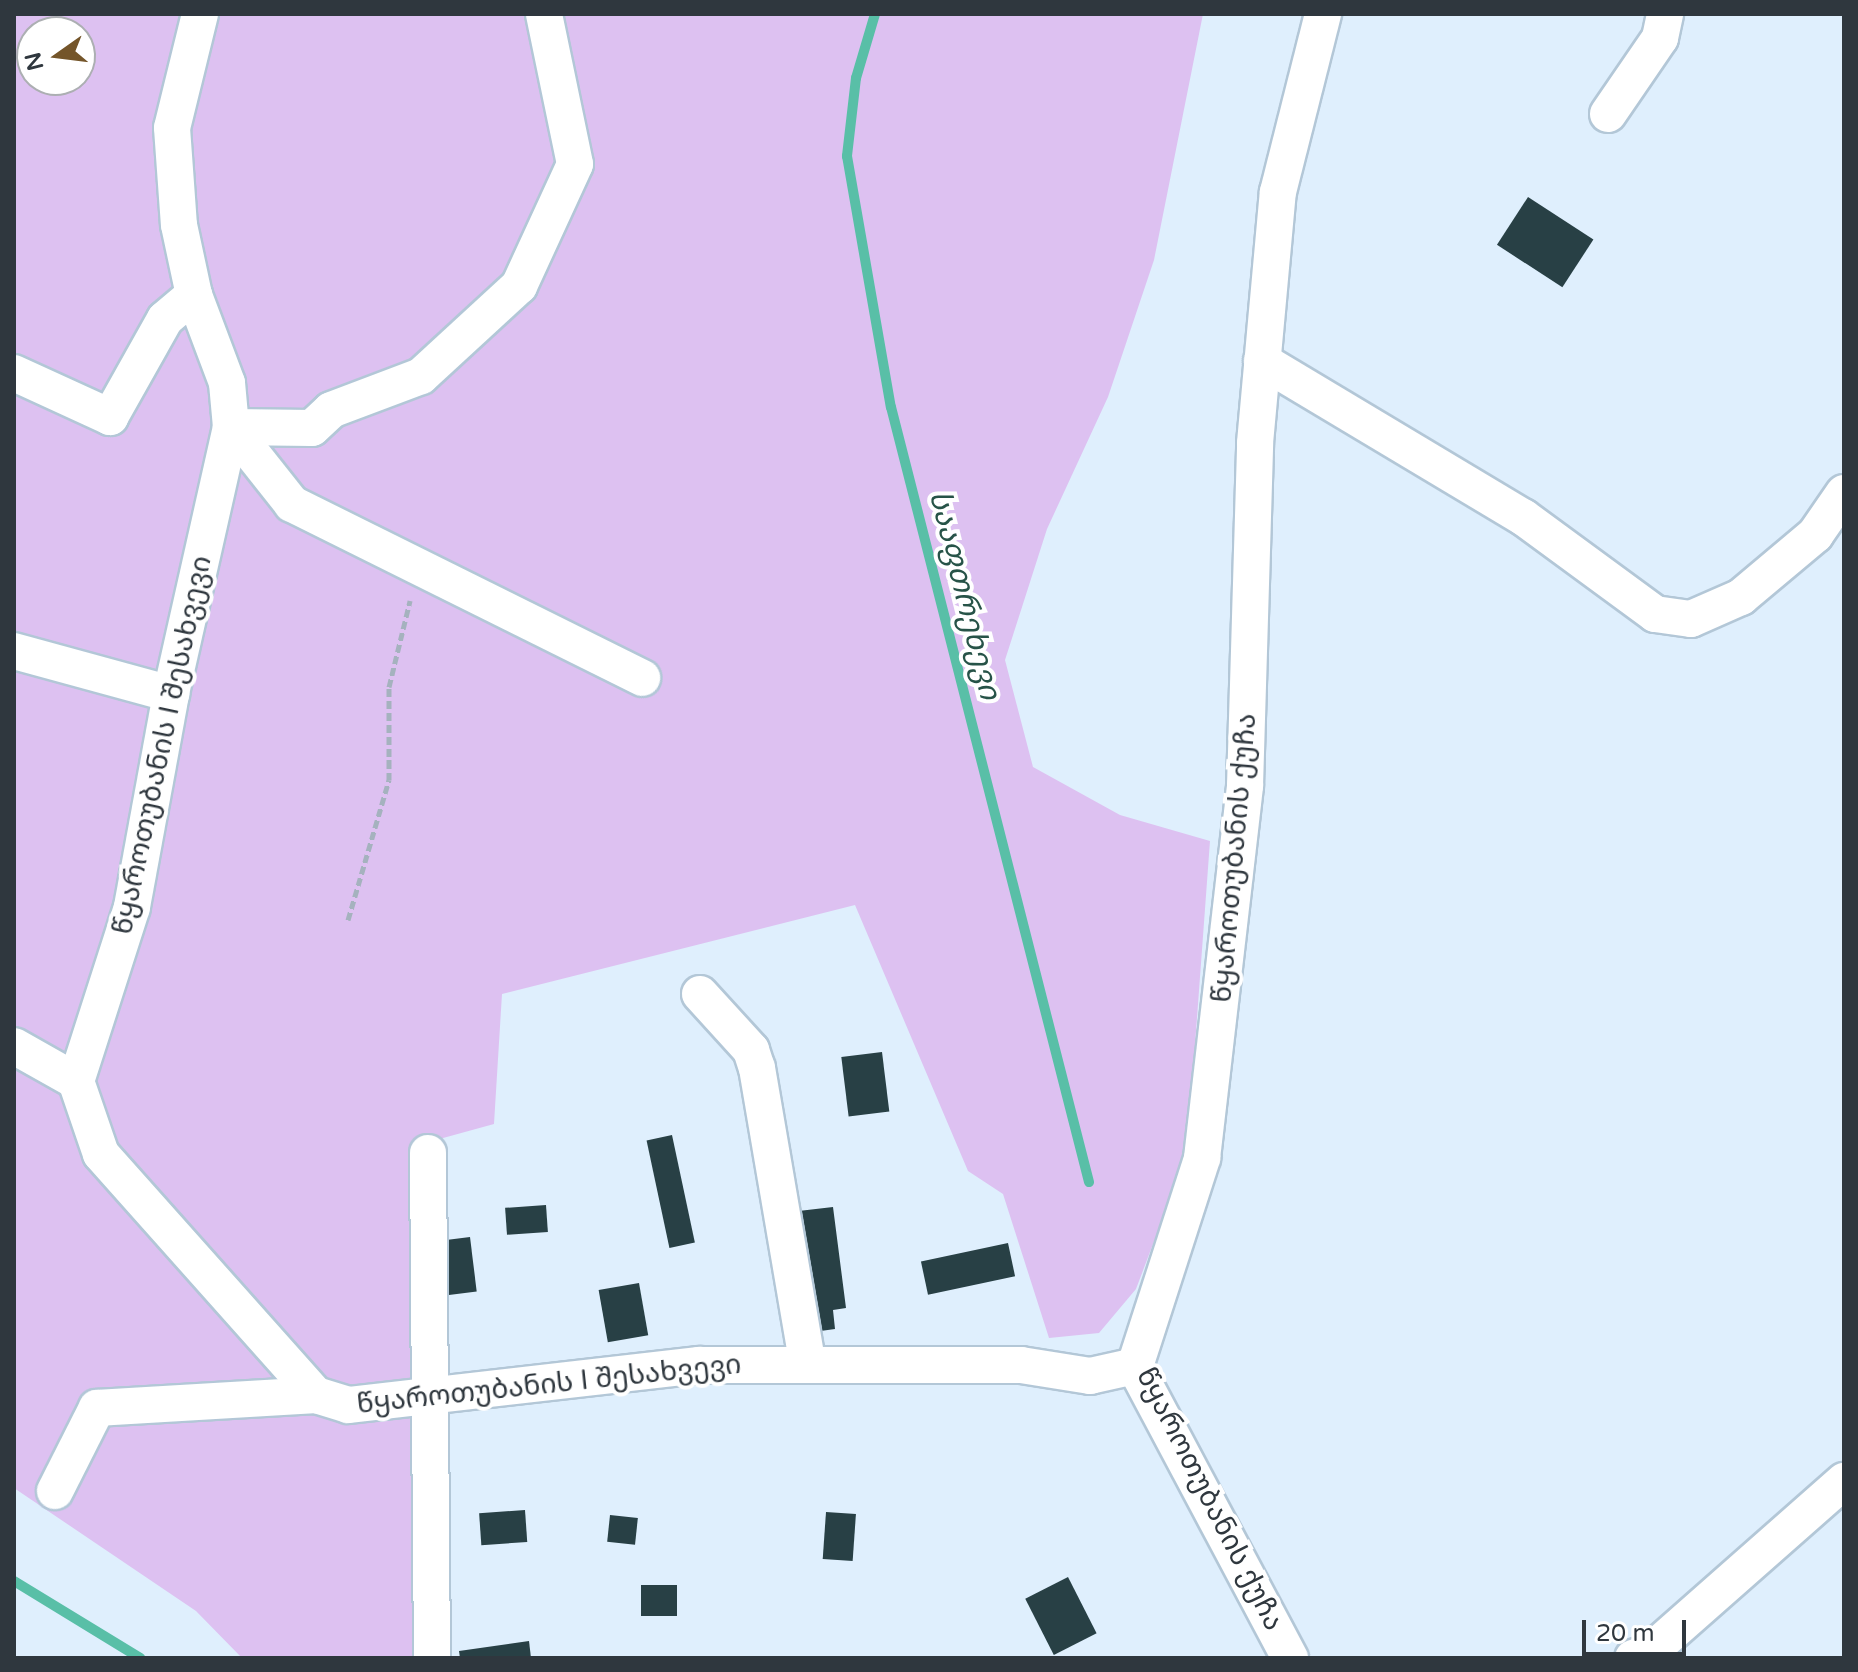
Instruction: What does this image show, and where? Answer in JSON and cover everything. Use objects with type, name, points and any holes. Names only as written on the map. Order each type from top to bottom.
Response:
[{"type":"street","name":"წყაროთუბანის I შესახვევი","points":[[200,14],[172,128],[179,225],[194,295],[227,383],[231,427],[171,694],[132,907],[76,1081],[101,1154],[316,1395],[348,1405],[699,1365],[807,1362],[1021,1365],[1090,1376],[1135,1366]]},
{"type":"street","points":[[231,427],[312,428],[331,410],[421,376],[519,286],[575,164],[544,14]]},
{"type":"street","name":"წყაროთუბანის ქუჩა","points":[[1290,1658],[1135,1366],[1202,1158],[1224,992],[1245,786],[1262,361],[1278,192],[1323,14]]},
{"type":"street","points":[[1608,114],[1660,38],[1665,14]]},
{"type":"street","points":[[14,373],[110,417],[165,319],[194,295]]},
{"type":"street","points":[[1262,361],[1523,517],[1655,614],[1691,619],[1741,597],[1815,535],[1844,493]]},
{"type":"street","points":[[231,427],[292,504],[642,678]]},
{"type":"street","points":[[14,651],[171,694]]},
{"type":"street","points":[[700,994],[751,1050],[757,1068],[807,1362]]},
{"type":"street","points":[[14,1046],[76,1081]]},
{"type":"street","points":[[428,1153],[432,1658]]},
{"type":"street","points":[[55,1491],[97,1408],[316,1395]]},
{"type":"street","points":[[1633,1658],[1650,1652],[1844,1481]]},
{"type":"path","points":[[348,920],[389,780],[389,687],[418,567]]},
{"type":"shaded area","points":[[14,14],[1203,14],[1154,260],[1108,397],[1047,529],[1005,660],[1033,767],[1120,815],[1210,841],[1187,1154],[1136,1289],[1099,1333],[1049,1338],[1003,1194],[968,1171],[855,905],[502,994],[494,1124],[414,1146],[420,1658],[242,1658],[196,1611],[14,1488]]},
{"type":"building","points":[[1528,197],[1593,239],[1562,287],[1497,245]]},
{"type":"building","points":[[882,1052],[889,1112],[849,1117],[841,1057]]},
{"type":"building","points":[[672,1135],[695,1243],[669,1248],[647,1140]]},
{"type":"building","points":[[546,1205],[548,1232],[507,1235],[505,1208]]},
{"type":"building","points":[[833,1207],[846,1308],[833,1310],[835,1329],[806,1333],[790,1212]]},
{"type":"building","points":[[470,1237],[477,1292],[449,1295],[442,1240]]},
{"type":"building","points":[[1008,1243],[1015,1276],[928,1295],[921,1262]]},
{"type":"building","points":[[639,1283],[648,1335],[608,1342],[599,1290]]},
{"type":"building","points":[[525,1510],[527,1542],[481,1545],[479,1513]]},
{"type":"building","points":[[826,1512],[856,1514],[853,1561],[823,1559]]},
{"type":"building","points":[[610,1515],[638,1518],[635,1545],[607,1542]]},
{"type":"building","points":[[1068,1577],[1097,1633],[1054,1655],[1025,1599]]},
{"type":"building","points":[[641,1585],[677,1585],[677,1616],[641,1616]]},
{"type":"building","points":[[529,1641],[531,1658],[460,1658],[459,1651]]},
{"type":"waterway","name":"სააფთრეხევი","points":[[875,14],[856,78],[847,156],[891,407],[1089,1182]]},
{"type":"waterway","points":[[14,1581],[140,1658]]}]
